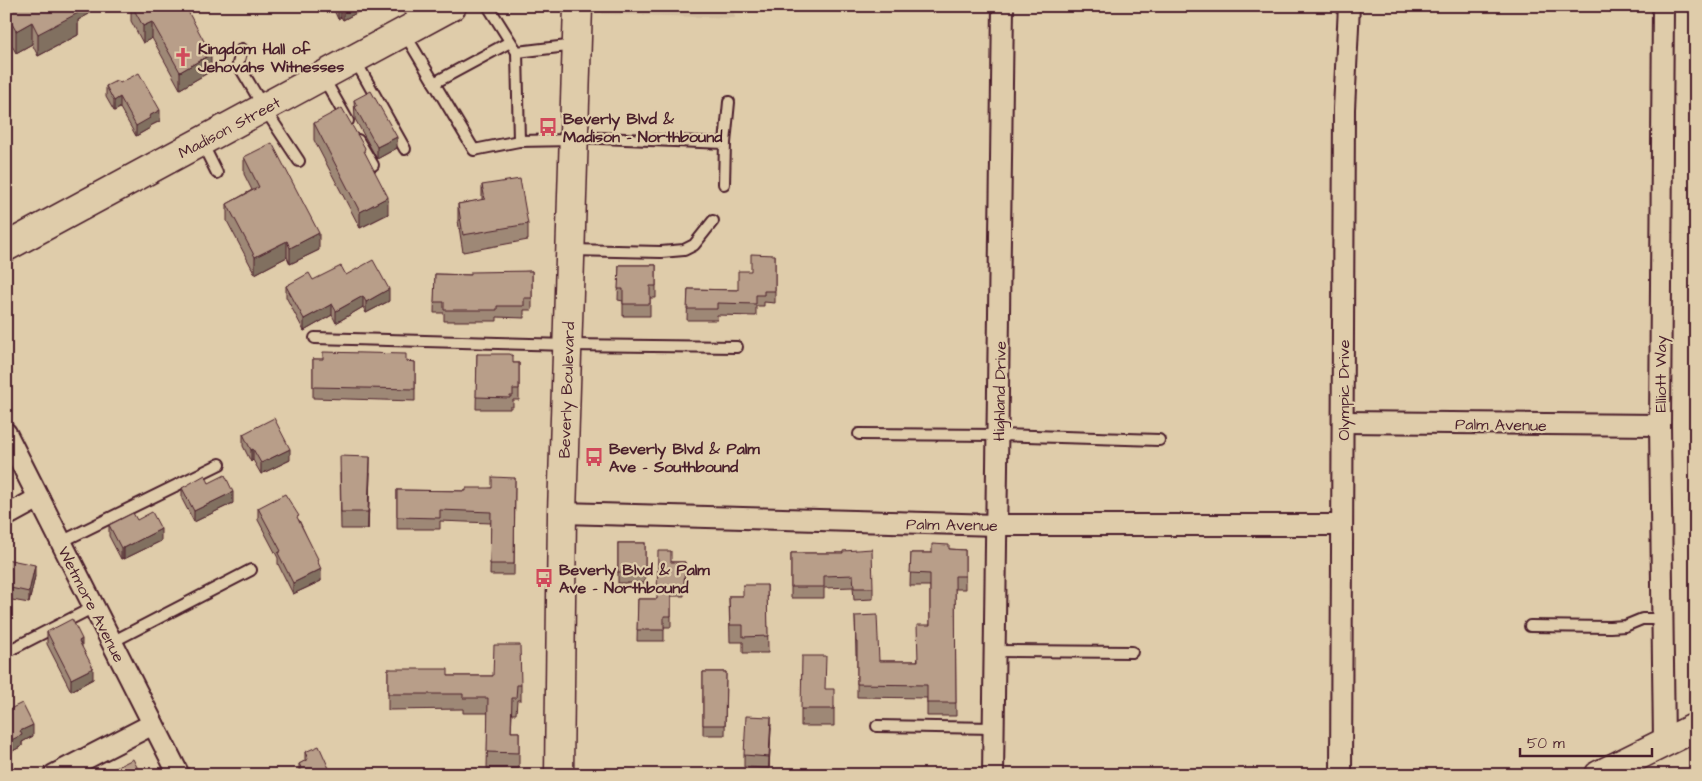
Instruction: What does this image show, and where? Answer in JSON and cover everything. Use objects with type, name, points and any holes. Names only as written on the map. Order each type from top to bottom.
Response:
[{"type":"main road","name":"Madison Street","points":[[6,247],[354,59],[413,20],[452,6]]},
{"type":"main road","name":"Beverly Boulevard","points":[[559,775],[562,513],[578,6]]},
{"type":"main road","points":[[1599,775],[1696,727]]},
{"type":"street","name":"Highland Drive","points":[[993,775],[1003,6]]},
{"type":"street","name":"Olympic Drive","points":[[1341,775],[1344,109],[1350,6]]},
{"type":"street","name":"Elliott Way","points":[[1663,6],[1660,425],[1664,742]]},
{"type":"street","name":"Palm Avenue","points":[[1343,422],[1660,425]]},
{"type":"street","name":"Wetmore Avenue","points":[[6,432],[179,775]]},
{"type":"street","points":[[6,516],[39,498]]},
{"type":"street","name":"Palm Avenue","points":[[562,513],[997,525],[1341,525]]},
{"type":"street","points":[[54,775],[153,724]]},
{"type":"lane","points":[[488,6],[516,52],[519,142]]},
{"type":"lane","points":[[413,20],[434,83],[474,150],[519,142],[574,138],[725,143]]},
{"type":"lane","points":[[434,83],[510,42]]},
{"type":"lane","points":[[516,52],[577,45]]},
{"type":"lane","points":[[242,49],[238,64],[299,161]]},
{"type":"lane","points":[[354,59],[405,149]]},
{"type":"lane","points":[[323,76],[372,165]]},
{"type":"lane","points":[[724,184],[729,102]]},
{"type":"lane","points":[[202,142],[217,173]]},
{"type":"lane","points":[[570,250],[661,252],[684,250],[698,240],[713,221]]},
{"type":"lane","points":[[315,338],[568,345],[737,347]]},
{"type":"lane","points":[[859,434],[998,435],[1159,440]]},
{"type":"lane","points":[[62,542],[220,464]]},
{"type":"lane","points":[[112,642],[251,570]]},
{"type":"lane","points":[[6,652],[94,608]]},
{"type":"lane","points":[[1530,626],[1610,627],[1626,626],[1642,619],[1662,619]]},
{"type":"lane","points":[[995,651],[1132,652]]},
{"type":"lane","points":[[877,726],[994,728]]},
{"type":"shaded area","points":[[602,6],[733,6],[735,18],[602,14]]},
{"type":"building","points":[[6,6],[75,6],[78,13],[38,34],[32,22],[16,31],[6,13]]},
{"type":"building","name":"Kingdom Hall of Jehovahs Witnesses","points":[[132,6],[185,6],[211,54],[180,72],[152,22],[143,26]]},
{"type":"building","points":[[139,73],[160,110],[136,126],[120,97],[114,101],[106,86],[118,80],[120,83]]},
{"type":"building","points":[[371,91],[397,137],[377,147],[355,107],[357,106],[354,100]]},
{"type":"building","points":[[342,108],[365,148],[364,151],[388,197],[360,212],[314,123]]},
{"type":"building","points":[[272,143],[319,233],[290,248],[287,241],[255,257],[227,204],[259,187],[244,157]]},
{"type":"building","points":[[520,179],[528,224],[463,235],[458,204],[485,199],[482,185]]},
{"type":"building","points":[[751,254],[775,255],[775,291],[764,291],[764,295],[756,295],[756,304],[717,303],[717,309],[687,309],[688,289],[738,290],[738,271],[751,271]]},
{"type":"building","points":[[373,260],[389,289],[366,302],[363,296],[336,311],[332,304],[304,319],[286,286],[309,273],[313,280],[341,266],[346,275]]},
{"type":"building","points":[[619,265],[656,265],[656,286],[650,286],[650,304],[623,304],[623,289],[618,289]]},
{"type":"building","points":[[532,271],[532,298],[524,298],[524,306],[497,306],[497,310],[444,310],[444,302],[434,302],[435,274],[471,275],[471,272]]},
{"type":"building","points":[[323,352],[406,354],[406,361],[415,362],[415,389],[313,387],[313,359],[323,359]]},
{"type":"building","points":[[477,354],[510,354],[513,356],[513,363],[519,363],[519,389],[513,389],[513,396],[510,396],[510,398],[476,397]]},
{"type":"building","points":[[274,418],[290,449],[261,463],[253,449],[251,450],[243,434]]},
{"type":"building","points":[[340,456],[370,457],[368,512],[341,512]]},
{"type":"building","points":[[205,475],[209,483],[225,475],[233,492],[194,511],[182,488]]},
{"type":"building","points":[[492,477],[515,478],[514,564],[490,564],[491,512],[440,510],[440,518],[397,517],[397,490],[466,491],[466,488],[492,488]]},
{"type":"building","points":[[285,494],[299,516],[297,517],[321,569],[293,583],[278,553],[281,551],[258,508]]},
{"type":"building","points":[[152,512],[161,529],[121,548],[109,525],[133,513],[137,520]]},
{"type":"building","points":[[618,543],[645,543],[645,572],[618,572]]},
{"type":"building","points":[[932,544],[949,545],[949,549],[965,550],[965,576],[955,576],[956,703],[927,703],[927,685],[857,684],[855,616],[877,615],[879,661],[918,661],[917,625],[930,625],[930,574],[910,573],[911,553],[932,553]]},
{"type":"building","points":[[872,549],[873,588],[854,588],[853,575],[824,576],[824,587],[791,587],[791,553],[843,553],[843,551]]},
{"type":"building","points":[[658,551],[671,551],[671,562],[685,562],[684,585],[671,585],[671,616],[664,616],[664,630],[637,630],[638,599],[657,599]]},
{"type":"building","points":[[6,559],[35,565],[29,592],[6,587]]},
{"type":"building","points":[[743,585],[767,585],[768,636],[743,637],[743,625],[730,625],[729,596],[743,596]]},
{"type":"building","points":[[72,619],[82,639],[79,641],[93,668],[71,679],[47,632]]},
{"type":"building","points":[[494,645],[520,645],[521,685],[517,685],[516,698],[512,698],[511,732],[519,732],[519,753],[487,752],[488,698],[463,698],[463,694],[388,694],[388,669],[448,669],[448,676],[493,676]]},
{"type":"building","points":[[802,656],[826,656],[825,689],[834,689],[834,709],[801,709]]},
{"type":"building","points":[[703,672],[726,672],[725,725],[703,725]]},
{"type":"building","points":[[22,703],[33,725],[20,731],[22,735],[9,741],[6,738],[6,711]]},
{"type":"building","points":[[746,716],[771,717],[769,757],[744,755]]},
{"type":"building","points":[[319,746],[332,775],[292,775],[302,769],[299,764],[308,759],[305,752]]},
{"type":"building","points":[[133,759],[141,775],[116,775],[113,769]]},
{"type":"place","name":"Kingdom Hall of Jehovahs Witnesses","points":[[183,57]]},
{"type":"place","name":"Beverly Blvd & Madison - Northbound","points":[[548,127]]},
{"type":"place","name":"Beverly Blvd & Palm Ave - Southbound","points":[[594,457]]},
{"type":"place","name":"Beverly Blvd & Palm Ave - Northbound","points":[[544,578]]}]
